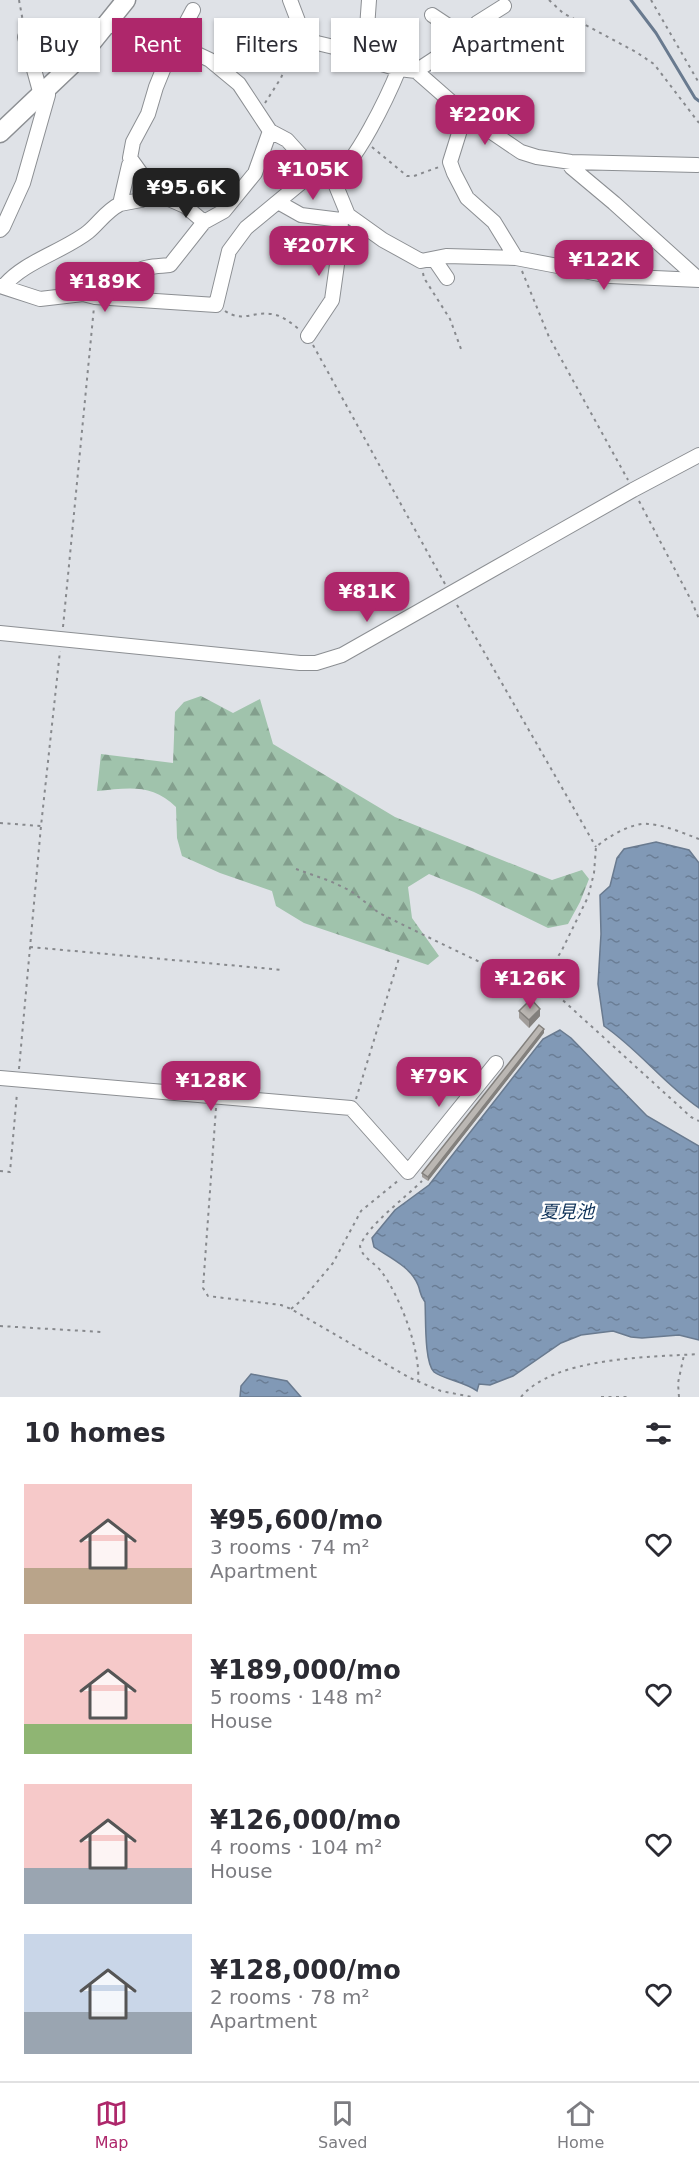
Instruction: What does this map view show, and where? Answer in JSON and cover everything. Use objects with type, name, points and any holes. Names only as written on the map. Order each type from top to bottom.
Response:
[{"type":"main road","points":[[0,133],[80,57],[126,0]]},
{"type":"street","points":[[290,0],[297,18]]},
{"type":"street","points":[[368,18],[369,0]]},
{"type":"street","points":[[485,18],[504,6]]},
{"type":"street","points":[[189,18],[193,10]]},
{"type":"street","points":[[432,15],[436,18]]},
{"type":"street","points":[[108,23],[112,25]]},
{"type":"street","points":[[202,56],[239,84],[270,131],[287,140],[315,171],[332,176],[342,170],[364,139],[379,114],[398,72]]},
{"type":"street","points":[[0,230],[8,218],[23,183],[48,95],[44,92],[37,72]]},
{"type":"street","points":[[163,72],[148,114],[133,142],[130,158],[155,193],[185,206],[204,222]]},
{"type":"street","points":[[417,72],[465,114],[521,152],[571,162],[697,165]]},
{"type":"street","points":[[465,114],[450,162],[467,198],[494,222],[516,258]]},
{"type":"street","points":[[123,297],[125,285],[134,272],[151,266],[170,265],[204,222],[224,211],[255,173],[270,131]]},
{"type":"street","points":[[120,204],[129,165],[132,162]]},
{"type":"street","points":[[571,162],[571,167],[656,240],[697,280]]},
{"type":"street","points":[[2,286],[40,299],[83,294],[95,297],[123,297],[216,305],[229,251],[246,228],[315,171]]},
{"type":"street","points":[[308,336],[332,300],[344,218],[332,176]]},
{"type":"street","points":[[2,286],[41,258],[88,232],[110,209],[120,204],[141,200],[155,193]]},
{"type":"street","points":[[278,202],[301,215],[344,218],[383,240],[427,260],[447,278]]},
{"type":"street","points":[[427,260],[446,256],[516,258],[610,276],[697,280]]},
{"type":"street","points":[[0,633],[279,662],[316,663],[342,655],[699,455]]},
{"type":"street","points":[[0,1078],[351,1108],[408,1172],[496,1063]]},
{"type":"path","points":[[19,0],[22,18]]},
{"type":"path","points":[[549,0],[563,13],[654,64],[699,123]]},
{"type":"path","points":[[651,0],[699,83]]},
{"type":"path","points":[[654,4],[657,0]]},
{"type":"path","points":[[258,114],[284,72]]},
{"type":"path","points":[[364,139],[407,176],[414,176],[450,162]]},
{"type":"path","points":[[516,258],[549,337],[633,490],[699,619]]},
{"type":"path","points":[[427,260],[424,278],[450,319],[461,349]]},
{"type":"path","points":[[0,1171],[10,1172],[40,826],[62,639],[95,297]]},
{"type":"path","points":[[216,305],[234,317],[270,314],[286,320],[308,336],[450,593],[596,847],[594,873],[588,897],[561,952],[545,975],[545,984],[691,1117],[699,1121]]},
{"type":"path","points":[[0,822],[40,826]]},
{"type":"path","points":[[596,847],[622,831],[646,823],[699,839]]},
{"type":"path","points":[[296,869],[351,891],[378,913],[507,975],[540,987],[545,984]]},
{"type":"path","points":[[30,947],[283,970]]},
{"type":"path","points":[[351,1108],[399,958]]},
{"type":"path","points":[[217,1097],[202,1288],[208,1296],[281,1305],[418,1382],[441,1391],[472,1397]]},
{"type":"path","points":[[291,1309],[302,1300],[333,1263],[362,1211],[408,1172]]},
{"type":"path","points":[[418,1382],[415,1352],[400,1306],[380,1270],[366,1258],[360,1246],[362,1239],[372,1228],[422,1181]]},
{"type":"path","points":[[0,1326],[102,1332]]},
{"type":"path","points":[[521,1397],[528,1389],[561,1371],[599,1362],[699,1354]]},
{"type":"path","points":[[679,1397],[678,1383],[684,1355]]},
{"type":"path","points":[[601,1397],[630,1397]]},
{"type":"green space","points":[[201,696],[233,713],[260,699],[273,744],[395,817],[552,880],[582,870],[589,879],[568,924],[548,928],[474,892],[429,874],[408,887],[412,918],[439,956],[428,965],[304,923],[276,906],[272,891],[220,873],[182,856],[177,838],[176,807],[167,799],[139,789],[97,791],[101,754],[173,763],[175,712],[184,702]]},
{"type":"water","points":[[656,842],[689,850],[699,863],[699,1108],[604,1026],[598,984],[601,934],[600,895],[610,886],[617,858],[624,849]]},
{"type":"water","name":"夏見池","points":[[560,1030],[571,1038],[647,1116],[699,1146],[699,1340],[679,1335],[631,1337],[613,1331],[581,1335],[561,1343],[513,1376],[490,1385],[479,1384],[477,1391],[434,1372],[427,1349],[425,1302],[418,1285],[405,1268],[374,1247],[372,1238],[395,1210],[429,1185],[543,1039]]},
{"type":"water","points":[[251,1374],[287,1381],[301,1397],[240,1397],[241,1386]]},
{"type":"building","points":[[531,999],[540,1009],[529,1020],[519,1011]]},
{"type":"building","points":[[539,1025],[544,1029],[428,1177],[422,1173]]},
{"type":"waterway","points":[[631,0],[656,33],[699,101]]}]
